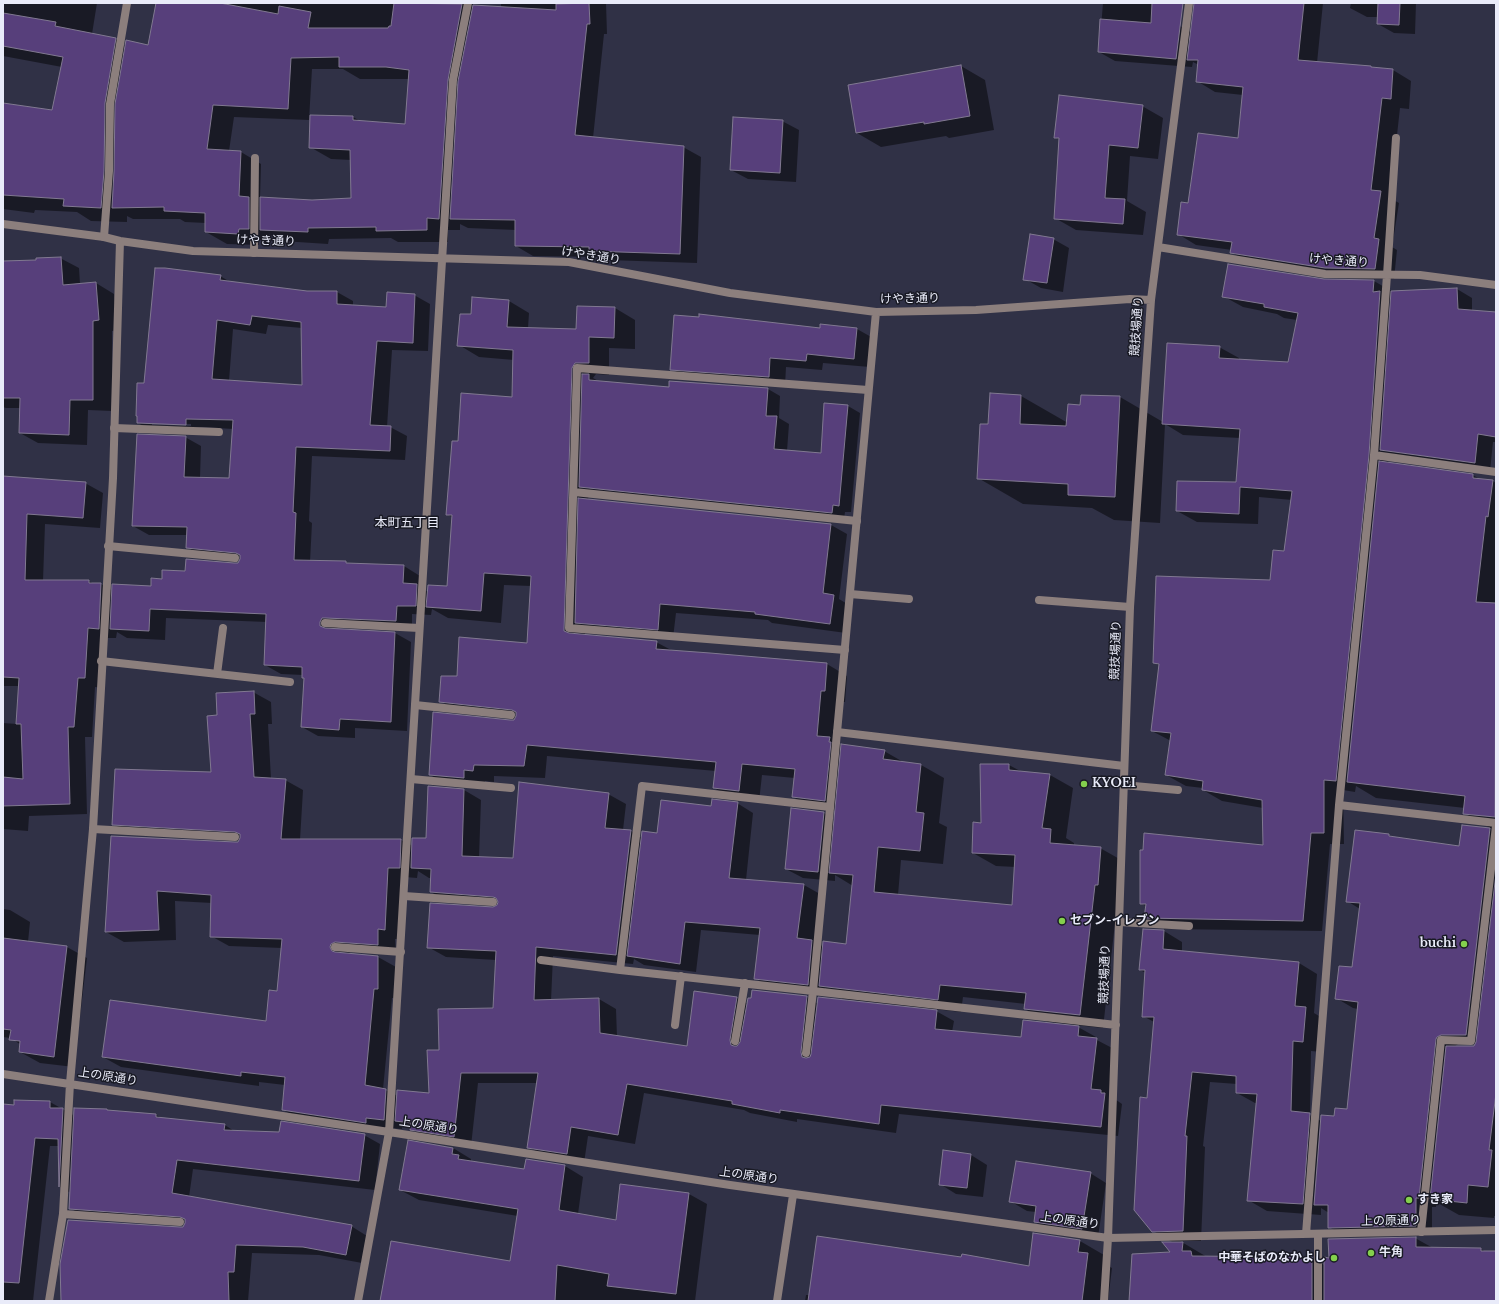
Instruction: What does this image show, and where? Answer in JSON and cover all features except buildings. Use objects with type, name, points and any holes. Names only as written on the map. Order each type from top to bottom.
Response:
[{"type":"street","points":[[104,237],[109,171],[110,104],[127,3]]},
{"type":"street","points":[[358,1301],[389,1132],[401,952],[452,80],[468,3]]},
{"type":"street","name":"競技場通り","points":[[1104,1301],[1108,1238],[1116,1025],[1130,607],[1151,300],[1190,3]]},
{"type":"street","points":[[1306,1234],[1339,805],[1374,455],[1396,138]]},
{"type":"street","points":[[254,253],[255,158]]},
{"type":"street","name":"けやき通り","points":[[3,224],[104,237],[120,242],[193,251],[569,262],[730,294],[876,312],[976,310],[1130,299],[1151,300]]},
{"type":"street","points":[[49,1301],[63,1214],[70,1084],[93,829],[114,428],[120,242]]},
{"type":"street","name":"けやき通り","points":[[1158,247],[1325,274],[1420,275],[1496,285]]},
{"type":"street","points":[[806,1053],[876,312]]},
{"type":"street","points":[[845,650],[569,628],[577,368],[868,390]]},
{"type":"street","points":[[114,428],[219,432]]},
{"type":"street","points":[[1374,455],[1496,472]]},
{"type":"street","points":[[574,492],[856,522]]},
{"type":"street","points":[[108,546],[234,558]]},
{"type":"street","points":[[850,594],[909,599]]},
{"type":"street","points":[[1039,600],[1130,607]]},
{"type":"street","points":[[325,623],[419,628]]},
{"type":"street","points":[[217,674],[223,628]]},
{"type":"street","points":[[101,661],[290,682]]},
{"type":"street","points":[[415,704],[511,715]]},
{"type":"street","points":[[837,732],[1124,766]]},
{"type":"street","points":[[411,779],[511,788]]},
{"type":"street","points":[[1123,785],[1178,790]]},
{"type":"street","points":[[620,970],[642,786],[830,807]]},
{"type":"street","points":[[1339,805],[1496,823]]},
{"type":"street","points":[[1421,1232],[1441,1040],[1471,1041],[1496,826]]},
{"type":"street","points":[[93,829],[235,837]]},
{"type":"street","points":[[404,896],[493,902]]},
{"type":"street","points":[[1119,922],[1189,926]]},
{"type":"street","points":[[336,947],[401,952]]},
{"type":"street","points":[[541,960],[1116,1025]]},
{"type":"street","points":[[675,1025],[681,976]]},
{"type":"street","points":[[735,1041],[745,983]]},
{"type":"street","name":"上の原通り","points":[[3,1074],[793,1195],[1108,1238],[1496,1230]]},
{"type":"street","points":[[777,1301],[793,1195]]},
{"type":"street","points":[[63,1214],[180,1222]]},
{"type":"street","points":[[1318,1234],[1318,1301]]},
{"type":"place","name":"KYOEI","points":[[1084,784]]},
{"type":"place","name":"セブン-イレブン","points":[[1062,921]]},
{"type":"place","name":"buchi","points":[[1464,944]]},
{"type":"place","name":"すき家","points":[[1409,1200]]},
{"type":"place","name":"牛角","points":[[1371,1253]]},
{"type":"place","name":"中華そばのなかよし","points":[[1334,1258]]},
{"type":"district","name":"本町五丁目","points":[[407,523]]}]
